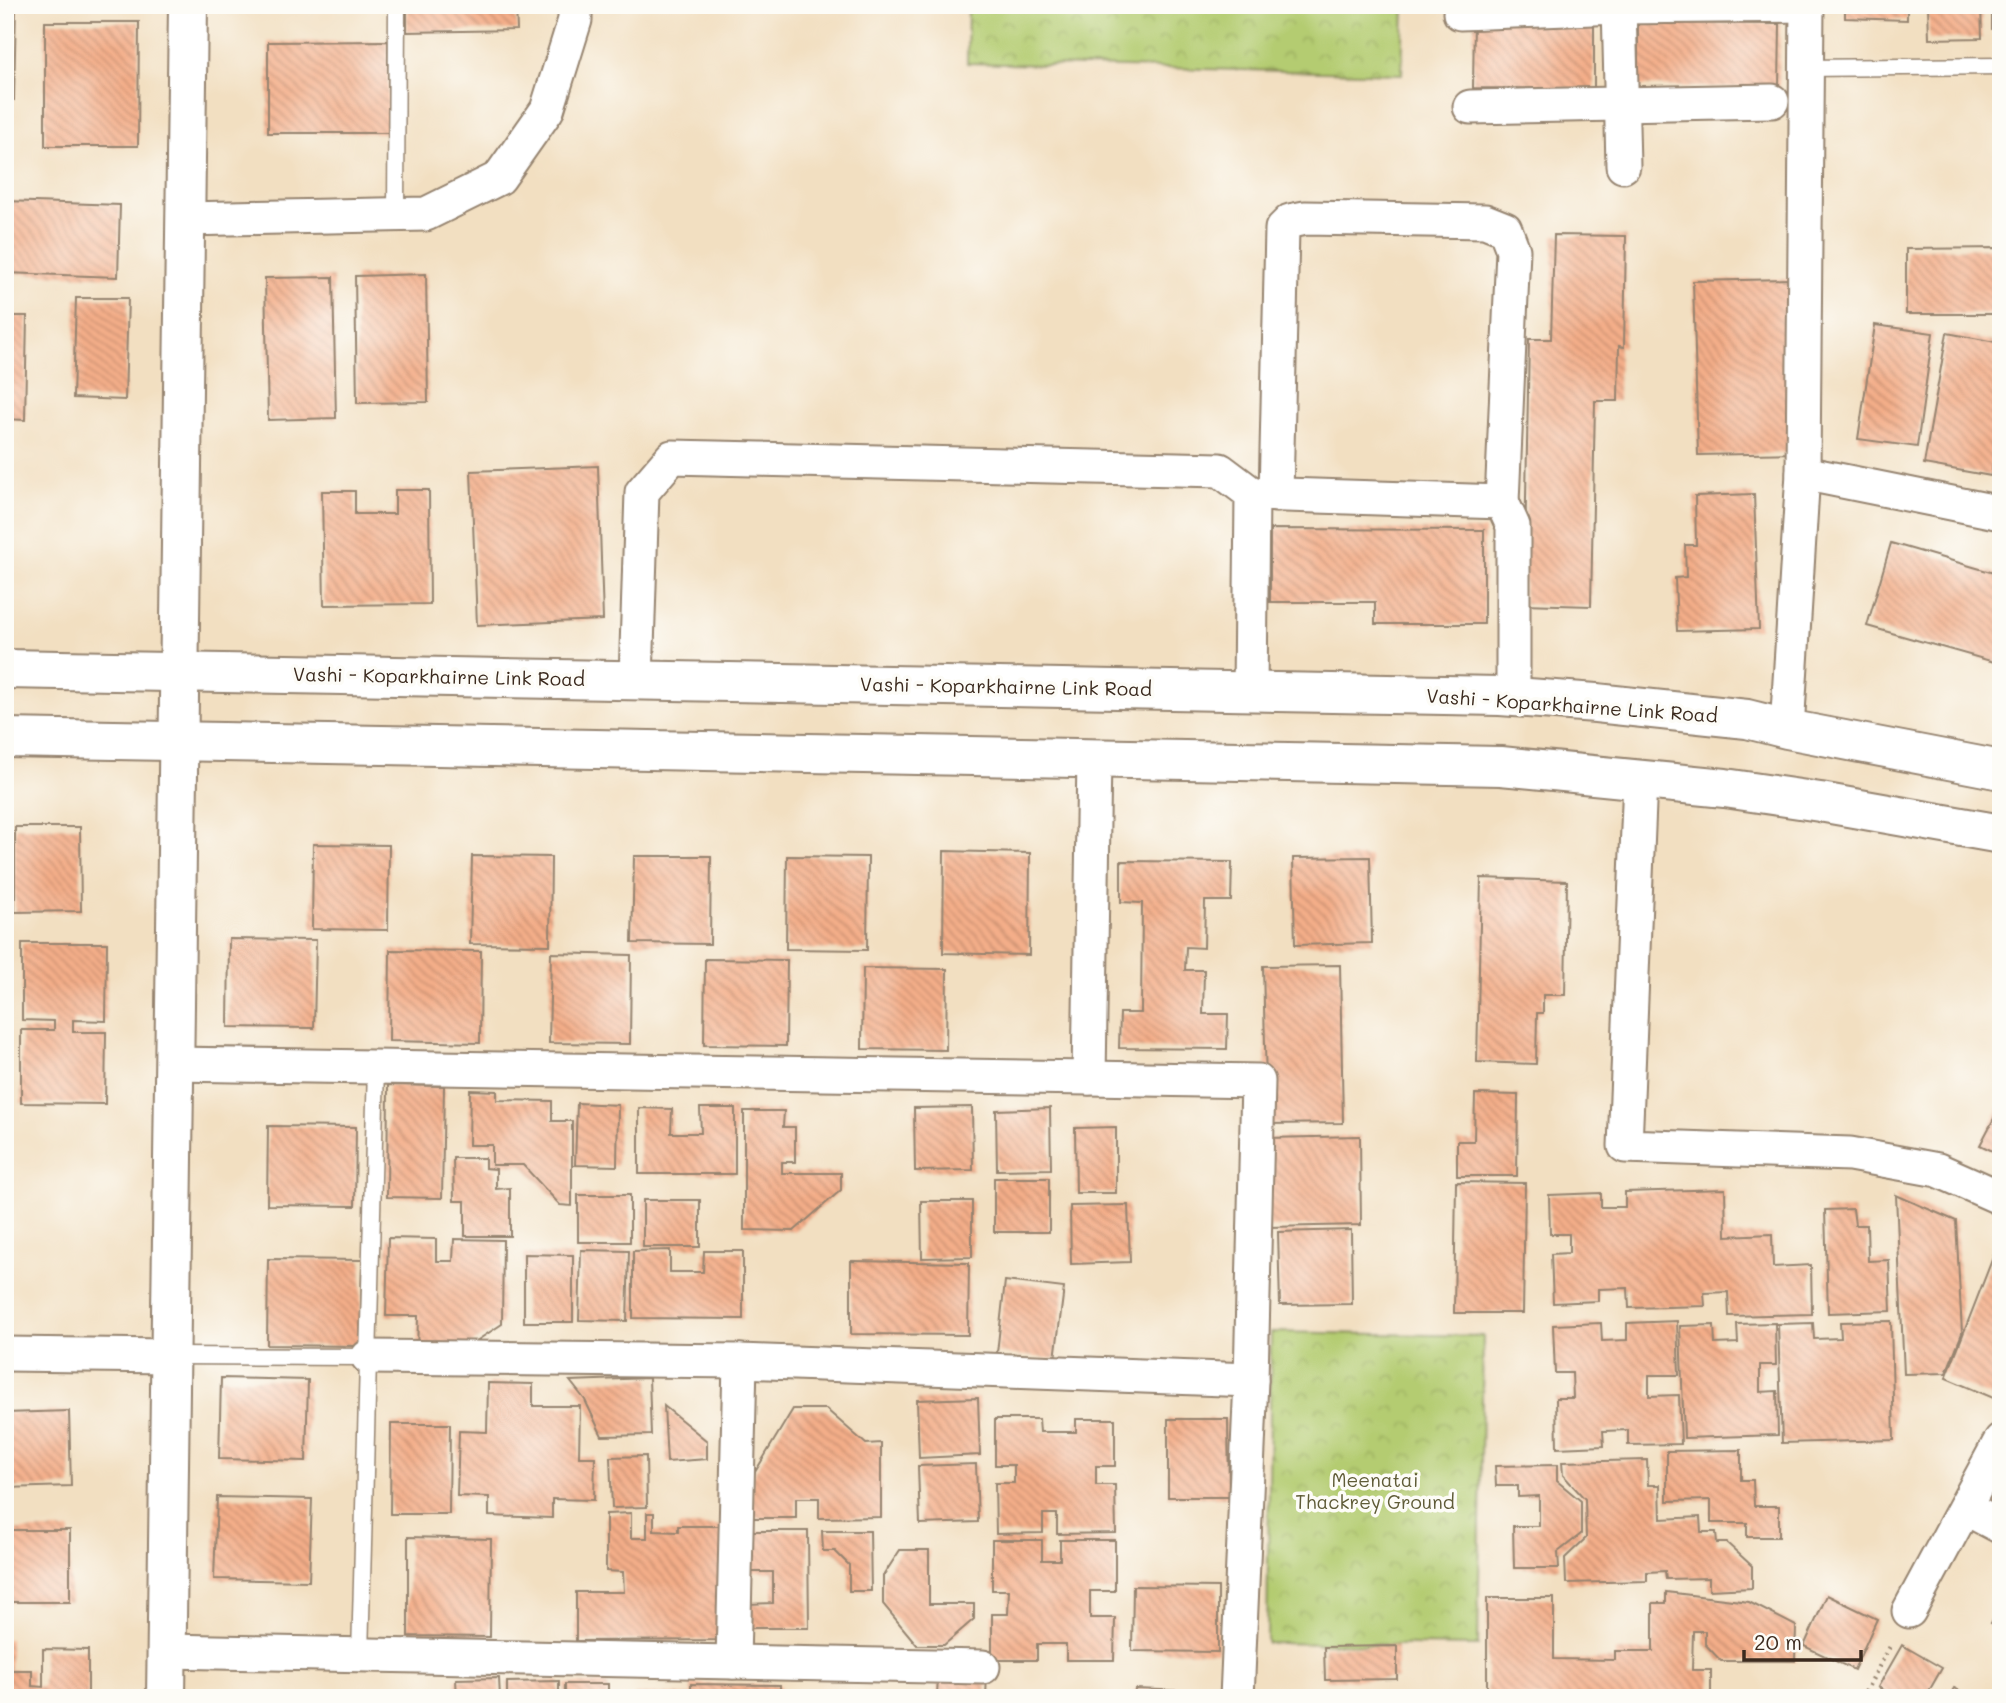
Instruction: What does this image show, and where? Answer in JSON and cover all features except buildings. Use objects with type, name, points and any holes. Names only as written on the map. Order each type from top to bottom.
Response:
[{"type":"main road","points":[[166,1698],[188,5]]},
{"type":"main road","name":"Vashi - Koparkhairne Link Road","points":[[5,669],[1513,697],[1747,719],[2001,770]]},
{"type":"main road","points":[[5,738],[1501,766],[1640,779],[1820,802],[2001,834]]},
{"type":"street","points":[[186,219],[426,214],[499,178],[547,110],[575,20],[575,5]]},
{"type":"street","points":[[1460,13],[1619,6],[1807,5],[1803,473],[1787,729]]},
{"type":"street","points":[[1619,6],[1623,166]]},
{"type":"street","points":[[1470,107],[1772,101]]},
{"type":"street","points":[[1250,691],[1282,229],[1290,221],[1305,218],[1485,221],[1505,229],[1513,250],[1502,502],[1513,526],[1513,697]]},
{"type":"street","points":[[636,680],[642,492],[672,457],[1220,470],[1264,494],[1502,502]]},
{"type":"street","points":[[1803,473],[2001,513]]},
{"type":"street","points":[[1089,1078],[1094,757]]},
{"type":"street","points":[[1640,779],[1625,1146],[1850,1154],[1938,1170],[2001,1198]]},
{"type":"street","points":[[174,1064],[1258,1081],[1251,1380],[1237,1698]]},
{"type":"street","points":[[5,1354],[170,1356]]},
{"type":"street","points":[[368,1357],[740,1361],[1251,1380]]},
{"type":"street","points":[[733,1662],[740,1361]]},
{"type":"street","points":[[1909,1611],[2001,1440]]},
{"type":"street","points":[[1965,1508],[2001,1527]]},
{"type":"street","points":[[167,1651],[983,1667]]},
{"type":"lane","points":[[396,215],[397,5]]},
{"type":"lane","points":[[1805,68],[2001,66]]},
{"type":"lane","points":[[360,1655],[376,1067]]},
{"type":"lane","points":[[170,1356],[368,1357]]},
{"type":"path","points":[[1862,1698],[1909,1611]]},
{"type":"green space","points":[[968,5],[1404,5],[1402,74],[967,63]]},
{"type":"green space","name":"Meenatai Thackrey Ground","points":[[1271,1332],[1483,1336],[1478,1646],[1267,1643]]}]
